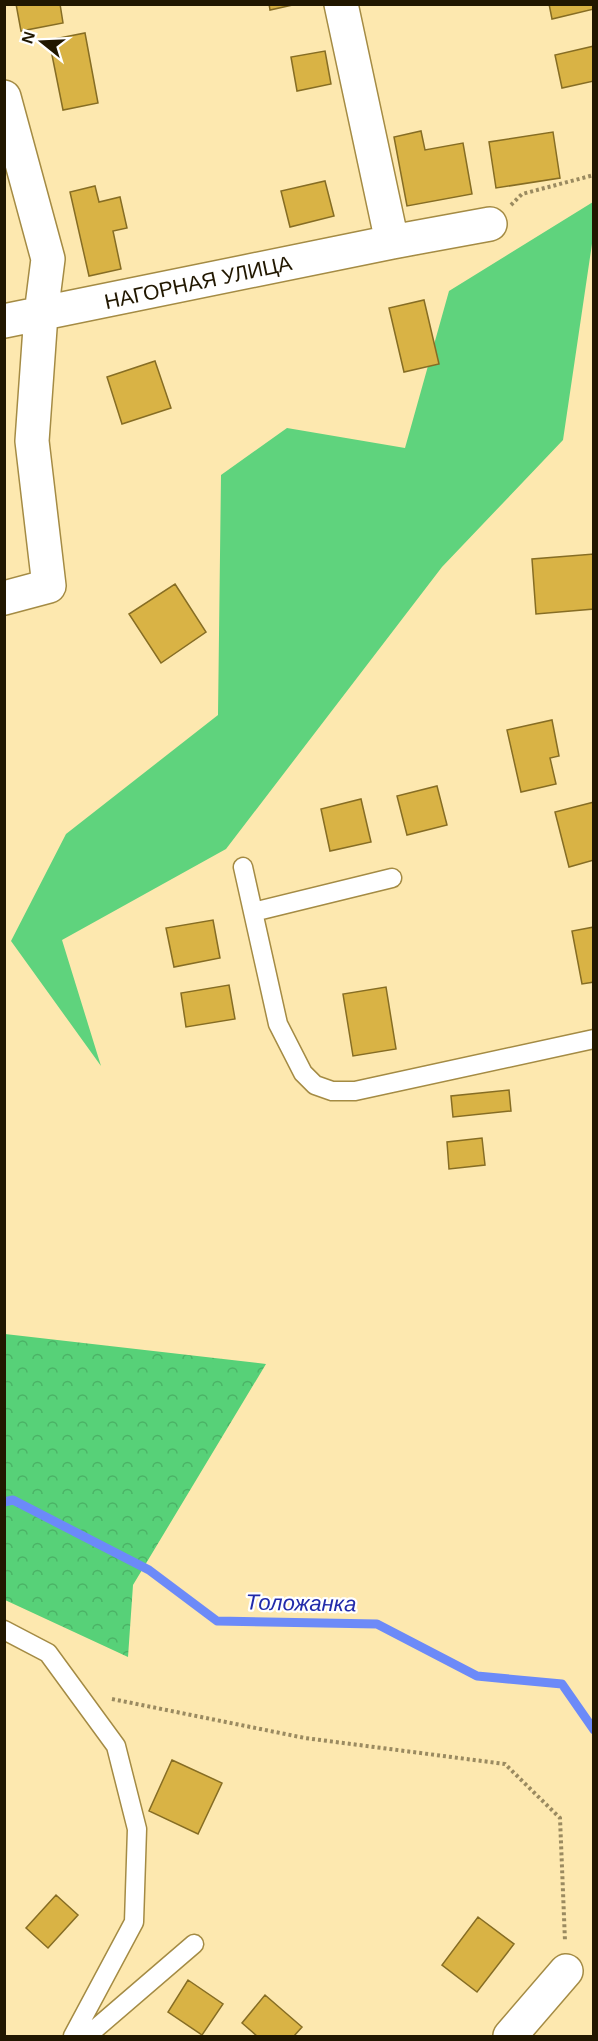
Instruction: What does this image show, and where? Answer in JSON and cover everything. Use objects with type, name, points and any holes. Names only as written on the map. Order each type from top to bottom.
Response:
[{"type":"street","points":[[341,4],[392,242]]},
{"type":"street","points":[[4,97],[48,259],[41,314],[32,441],[49,586],[4,598]]},
{"type":"street","name":"НАГОРНАЯ УЛИЦА","points":[[4,321],[490,224]]},
{"type":"street","points":[[510,2037],[566,1971]]},
{"type":"lane","points":[[243,867],[278,1024],[303,1073],[315,1084],[332,1091],[355,1091],[594,1039]]},
{"type":"lane","points":[[253,912],[392,878]]},
{"type":"lane","points":[[4,1630],[48,1653],[116,1746],[136,1829],[134,1922],[73,2037]]},
{"type":"lane","points":[[87,2037],[194,1944]]},
{"type":"path","points":[[490,224],[522,194],[594,175]]},
{"type":"path","points":[[77,1692],[305,1738],[505,1764],[560,1818],[566,1971]]},
{"type":"green space","points":[[593,202],[593,237],[563,440],[442,567],[226,849],[62,940],[101,1066],[11,941],[66,834],[218,715],[221,475],[287,428],[405,448],[449,291]]},
{"type":"green space","points":[[5,1334],[266,1364],[133,1585],[128,1657],[5,1600]]},
{"type":"building","points":[[16,4],[60,4],[63,23],[21,31]]},
{"type":"building","points":[[269,4],[297,4],[270,10]]},
{"type":"building","points":[[549,4],[594,4],[594,9],[552,19]]},
{"type":"building","points":[[85,33],[98,103],[63,110],[49,40]]},
{"type":"building","points":[[594,46],[594,81],[562,88],[555,55]]},
{"type":"building","points":[[325,51],[331,84],[297,91],[291,57]]},
{"type":"building","points":[[421,131],[425,150],[463,143],[472,194],[407,206],[394,137]]},
{"type":"building","points":[[553,132],[560,178],[496,188],[489,142]]},
{"type":"building","points":[[325,181],[334,216],[290,227],[281,191]]},
{"type":"building","points":[[95,186],[99,202],[120,197],[127,228],[113,231],[121,269],[89,276],[70,192]]},
{"type":"building","points":[[424,300],[439,364],[404,372],[389,308]]},
{"type":"building","points":[[155,361],[171,408],[122,424],[107,377]]},
{"type":"building","points":[[594,554],[594,609],[536,614],[532,559]]},
{"type":"building","points":[[175,584],[206,632],[161,663],[129,614]]},
{"type":"building","points":[[552,720],[559,756],[550,758],[556,784],[521,792],[507,730]]},
{"type":"building","points":[[437,786],[447,825],[407,835],[397,796]]},
{"type":"building","points":[[361,799],[371,842],[330,851],[321,809]]},
{"type":"building","points":[[594,802],[594,860],[569,867],[555,812]]},
{"type":"building","points":[[213,920],[220,958],[174,967],[166,928]]},
{"type":"building","points":[[594,927],[594,982],[582,984],[572,931]]},
{"type":"building","points":[[229,985],[235,1019],[186,1027],[181,993]]},
{"type":"building","points":[[386,987],[396,1049],[353,1056],[343,994]]},
{"type":"building","points":[[509,1090],[511,1111],[453,1117],[451,1096]]},
{"type":"building","points":[[482,1138],[485,1165],[449,1169],[447,1142]]},
{"type":"building","points":[[172,1760],[222,1783],[198,1834],[149,1811]]},
{"type":"building","points":[[56,1895],[78,1915],[48,1948],[26,1928]]},
{"type":"building","points":[[478,1917],[514,1944],[477,1992],[442,1965]]},
{"type":"building","points":[[188,1980],[223,2004],[202,2035],[168,2012]]},
{"type":"building","points":[[265,1995],[302,2027],[294,2036],[257,2036],[242,2023]]},
{"type":"waterway","name":"Толожанка","points":[[4,1502],[13,1500],[149,1570],[217,1621],[377,1624],[477,1676],[562,1684],[594,1730]]}]
